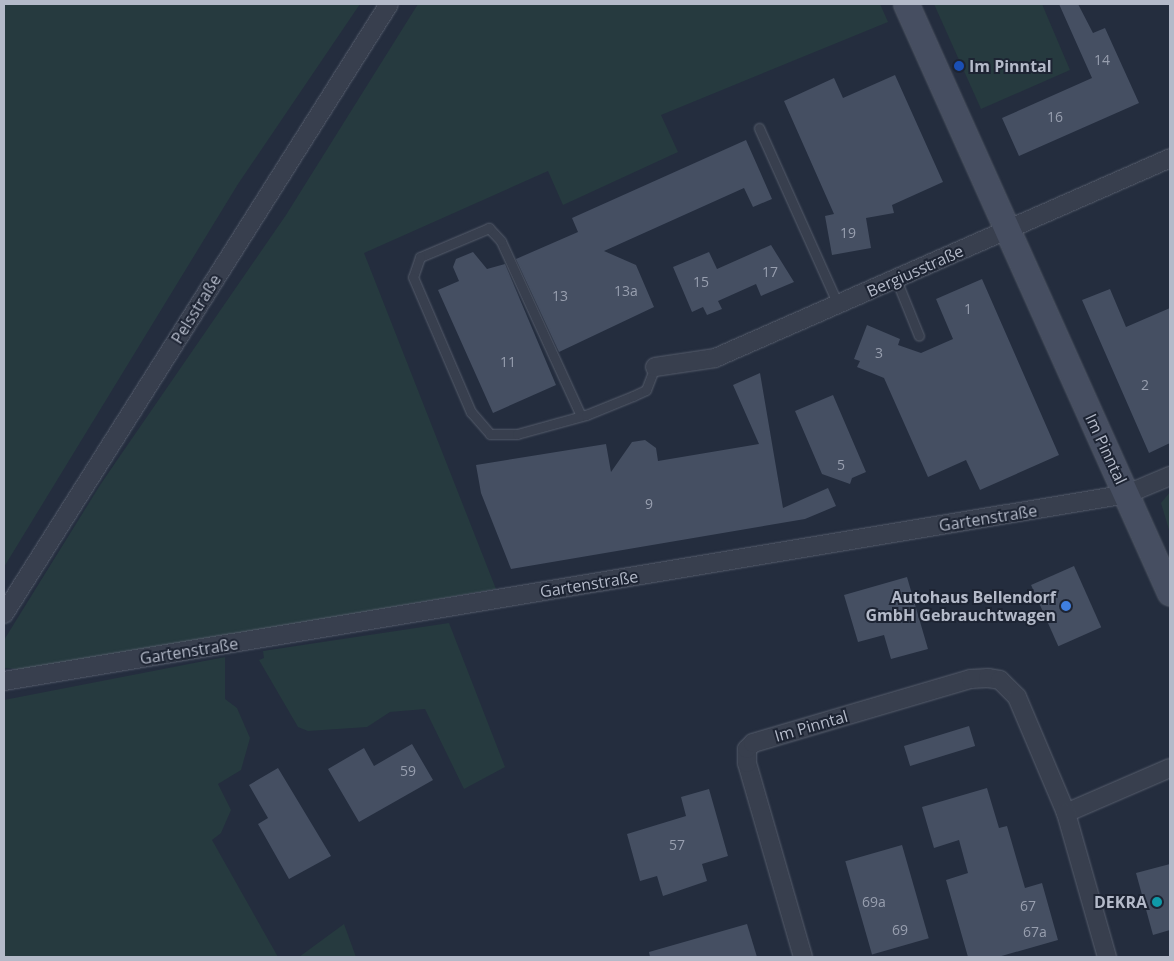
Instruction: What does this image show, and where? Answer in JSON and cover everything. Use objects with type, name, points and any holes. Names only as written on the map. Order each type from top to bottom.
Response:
[{"type":"main road","name":"Im Pinntal","points":[[906,4],[1170,593]]},
{"type":"street","name":"Pelsstraße","points":[[4,614],[389,4]]},
{"type":"street","name":"Bergiusstraße","points":[[655,367],[715,358],[1170,158]]},
{"type":"street","name":"Gartenstraße","points":[[4,681],[1127,494],[1170,476]]},
{"type":"street","name":"Im Pinntal","points":[[803,957],[747,763],[747,748],[753,743],[971,679],[1000,680],[1017,697],[1066,812],[1107,957]]},
{"type":"street","points":[[1066,812],[1170,768]]},
{"type":"lane","points":[[759,128],[838,305]]},
{"type":"lane","points":[[581,416],[501,241],[489,228],[420,257],[413,278],[471,412],[490,434],[517,434],[581,416],[646,390],[655,367]]},
{"type":"lane","points":[[896,279],[919,336]]},
{"type":"green space","points":[[4,4],[360,4],[238,184],[4,567]]},
{"type":"green space","points":[[418,4],[880,4],[888,22],[661,115],[678,152],[563,205],[548,171],[364,253],[496,589],[33,670],[4,668],[4,640],[100,485],[286,215]]},
{"type":"green space","points":[[934,4],[1042,4],[1070,70],[981,109]]},
{"type":"green space","points":[[1170,492],[1170,533],[1161,503]]},
{"type":"green space","points":[[449,623],[505,767],[464,789],[425,709],[390,712],[367,727],[308,731],[298,727],[259,660],[264,658],[263,651]]},
{"type":"green space","points":[[225,657],[225,699],[237,708],[250,738],[241,770],[218,784],[231,810],[221,833],[212,840],[278,957],[4,957],[4,700]]},
{"type":"green space","points":[[344,924],[356,957],[299,957]]},
{"type":"building","points":[[1059,4],[1078,4],[1093,33],[1105,28],[1139,103],[1019,156],[1002,118],[1092,78]]},
{"type":"building","points":[[895,75],[943,182],[892,205],[894,213],[866,218],[871,248],[832,255],[825,216],[834,214],[784,101],[834,78],[843,98]]},
{"type":"building","points":[[746,140],[772,199],[753,207],[744,188],[604,251],[636,265],[654,307],[559,352],[516,259],[578,232],[572,218]]},
{"type":"building","points":[[771,245],[794,282],[761,296],[756,284],[718,301],[722,309],[707,315],[703,307],[692,312],[673,267],[709,252],[717,269]]},
{"type":"building","points":[[473,252],[487,269],[505,264],[556,385],[493,413],[438,290],[459,281],[453,267],[456,259]]},
{"type":"building","points":[[982,279],[1059,455],[980,490],[966,460],[928,477],[884,378],[857,367],[860,361],[854,359],[867,325],[900,339],[898,345],[921,353],[953,339],[936,299]]},
{"type":"building","points":[[1110,289],[1126,327],[1170,308],[1170,443],[1149,453],[1082,300]]},
{"type":"building","points":[[760,373],[783,508],[828,488],[836,506],[805,519],[511,569],[481,493],[476,465],[606,444],[611,472],[632,442],[645,440],[656,448],[658,461],[759,444],[733,385]]},
{"type":"building","points":[[833,395],[866,472],[852,478],[850,484],[822,474],[795,411]]},
{"type":"building","name":"Autohaus Bellendorf GmbH Gebrauchtwagen","points":[[1074,566],[1101,627],[1058,646],[1031,585]]},
{"type":"building","points":[[907,577],[928,649],[891,659],[884,635],[858,642],[844,595]]},
{"type":"building","points":[[969,726],[975,746],[910,766],[904,746]]},
{"type":"building","points":[[412,744],[433,780],[359,822],[328,769],[364,748],[374,766]]},
{"type":"building","points":[[278,768],[331,856],[289,879],[258,824],[268,818],[249,785]]},
{"type":"building","points":[[987,788],[999,828],[1007,826],[1025,888],[1042,883],[1058,940],[998,957],[968,957],[946,880],[968,873],[959,840],[934,848],[922,807]]},
{"type":"building","points":[[709,789],[728,856],[702,864],[707,881],[663,896],[657,876],[640,881],[627,834],[686,816],[681,797]]},
{"type":"building","points":[[902,845],[929,938],[872,955],[845,861]]},
{"type":"building","name":"DEKRA","points":[[1170,864],[1170,930],[1153,935],[1136,873]]},
{"type":"building","points":[[747,924],[757,957],[650,957],[649,952]]},
{"type":"place","name":"Im Pinntal","points":[[959,66]]},
{"type":"place","name":"Autohaus Bellendorf GmbH Gebrauchtwagen","points":[[1066,606]]},
{"type":"place","name":"DEKRA","points":[[1157,902]]}]
